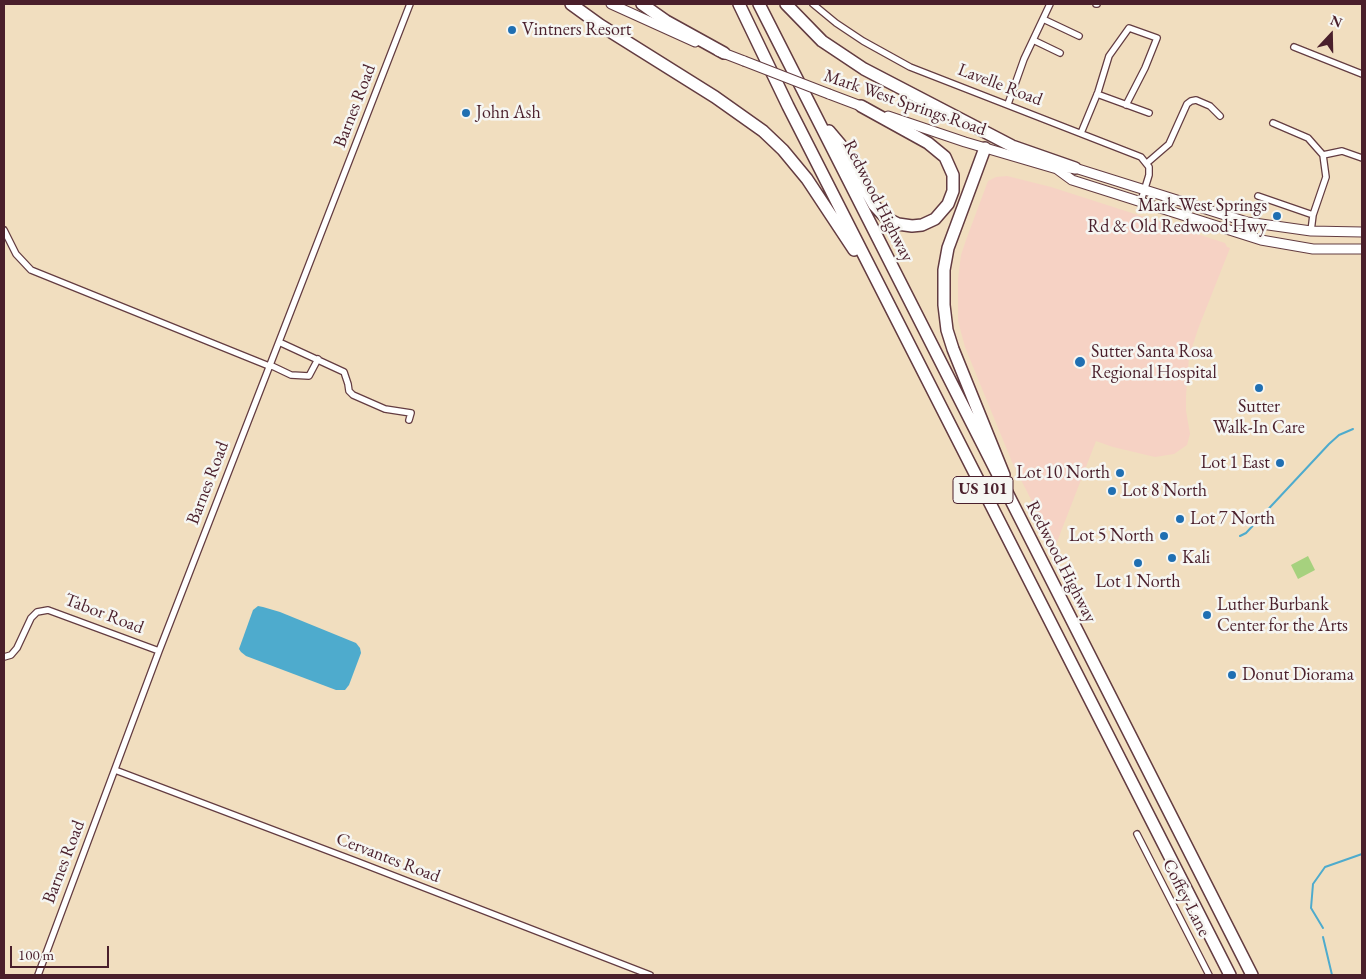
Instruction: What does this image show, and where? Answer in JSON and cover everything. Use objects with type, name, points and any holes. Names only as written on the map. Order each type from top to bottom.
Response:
[{"type":"highway","points":[[571,4],[600,26],[736,111],[773,140],[807,179],[890,306]]},
{"type":"highway","points":[[642,4],[666,21],[724,53]]},
{"type":"highway","points":[[732,4],[756,39]]},
{"type":"highway","name":"Redwood Highway","points":[[739,4],[788,106],[1230,975]]},
{"type":"highway","name":"Redwood Highway","points":[[758,4],[1252,975]]},
{"type":"highway","points":[[786,4],[822,40],[864,69],[1012,146],[1075,168]]},
{"type":"highway","points":[[816,115],[840,144],[870,198],[886,218],[898,224],[912,226],[935,219],[948,204],[953,191],[953,175],[945,157],[928,143],[861,106]]},
{"type":"highway","points":[[985,148],[948,248],[944,278],[945,316],[953,349],[999,461],[1017,514]]},
{"type":"main road","name":"Mark West Springs Road","points":[[611,4],[648,22],[744,61],[942,135],[1057,169],[1075,168],[1247,222],[1311,231],[1362,232]]},
{"type":"main road","name":"Mark West Springs Road","points":[[1057,169],[1072,180],[1276,243],[1328,250],[1362,249]]},
{"type":"street","name":"Barnes Road","points":[[38,975],[159,651],[410,4]]},
{"type":"street","name":"Lavelle Road","points":[[812,4],[848,31],[895,59],[923,72],[1136,155],[1147,163]]},
{"type":"street","points":[[1008,104],[1022,66],[1050,4]]},
{"type":"street","points":[[1043,19],[1079,36]]},
{"type":"street","points":[[1082,133],[1109,56],[1129,28],[1157,38],[1145,68],[1126,105]]},
{"type":"street","points":[[1033,40],[1060,53]]},
{"type":"street","points":[[1294,47],[1362,74]]},
{"type":"street","points":[[1097,94],[1149,113]]},
{"type":"street","points":[[1141,201],[1150,174],[1147,163],[1169,144],[1187,104],[1196,100],[1210,106],[1220,116]]},
{"type":"street","points":[[1273,123],[1306,136],[1323,154],[1326,177],[1313,215],[1311,231]]},
{"type":"street","points":[[1323,154],[1342,152],[1362,158]]},
{"type":"street","points":[[1258,196],[1313,215]]},
{"type":"street","points":[[4,230],[16,254],[30,270],[291,374],[309,376],[318,359]]},
{"type":"street","points":[[279,342],[344,372],[348,391],[353,396],[385,409],[411,413],[409,420]]},
{"type":"street","name":"Tabor Road","points":[[4,657],[11,655],[17,648],[31,618],[37,612],[48,610],[159,651]]},
{"type":"street","name":"Cervantes Road","points":[[115,770],[650,975]]},
{"type":"street","name":"Coffey Lane","points":[[1137,834],[1209,975]]},
{"type":"shaded area","name":"Sutter Santa Rosa Regional Hospital","points":[[1007,176],[1051,187],[1225,243],[1230,248],[1189,357],[1186,411],[1190,434],[1187,445],[1174,454],[1155,457],[1096,441],[1055,547],[1012,462],[965,347],[958,321],[958,279],[961,255],[966,240],[988,181],[996,177]]},
{"type":"green space","points":[[1308,556],[1315,570],[1298,579],[1291,565]]},
{"type":"water","points":[[258,606],[280,612],[356,643],[361,653],[349,685],[345,690],[336,690],[246,656],[241,652],[239,649],[253,610]]},
{"type":"waterway","points":[[1240,536],[1246,533],[1329,444],[1339,435],[1353,429]]},
{"type":"waterway","points":[[1323,928],[1311,908],[1313,884],[1325,867],[1362,854]]},
{"type":"waterway","points":[[1323,937],[1332,975]]},
{"type":"place","name":"Vintners Resort","points":[[512,30]]},
{"type":"place","name":"John Ash","points":[[466,113]]},
{"type":"place","name":"Mark West Springs Rd & Old Redwood Hwy","points":[[1277,216]]},
{"type":"place","name":"Sutter Santa Rosa Regional Hospital","points":[[1080,362]]},
{"type":"place","name":"Sutter Walk-In Care","points":[[1259,388]]},
{"type":"place","name":"Lot 1 East","points":[[1280,463]]},
{"type":"place","name":"Lot 10 North","points":[[1120,473]]},
{"type":"place","name":"Lot 8 North","points":[[1112,491]]},
{"type":"place","name":"Lot 7 North","points":[[1180,519]]},
{"type":"place","name":"Lot 5 North","points":[[1164,536]]},
{"type":"place","name":"Kali","points":[[1172,558]]},
{"type":"place","name":"Lot 1 North","points":[[1138,563]]},
{"type":"place","name":"Luther Burbank Center for the Arts","points":[[1207,615]]},
{"type":"place","name":"Donut Diorama","points":[[1232,675]]}]
